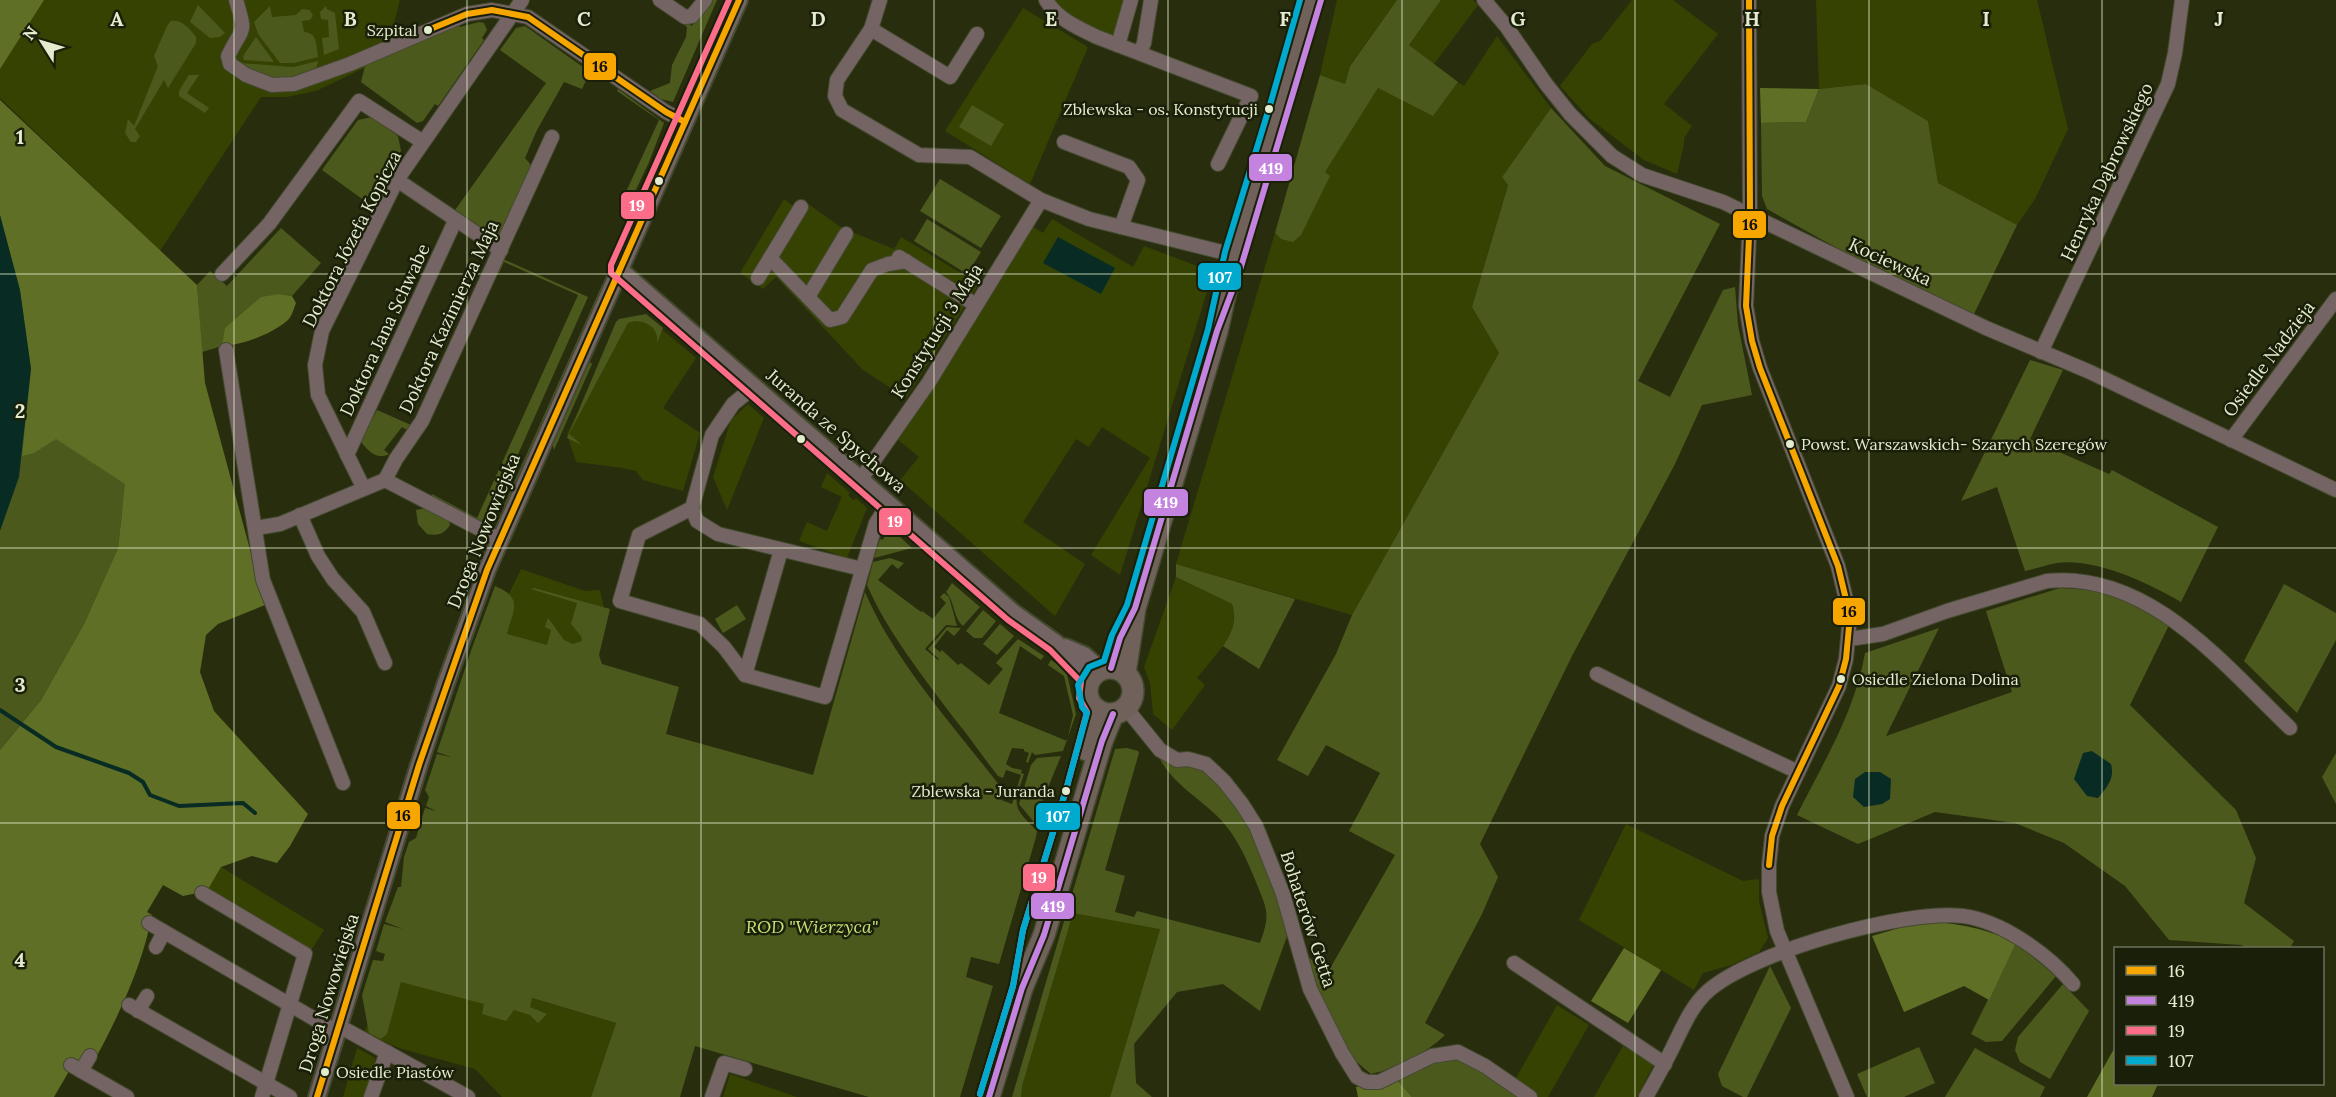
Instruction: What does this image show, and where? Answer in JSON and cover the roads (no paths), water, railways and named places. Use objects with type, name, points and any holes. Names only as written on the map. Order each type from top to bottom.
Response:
[{"type":"main road","points":[[1112,711],[1088,696],[1087,687],[1107,672],[1136,608],[1217,331],[1234,255],[1309,0]]},
{"type":"main road","points":[[1217,331],[1240,270],[1321,0]]},
{"type":"main road","points":[[989,1097],[1022,988],[1044,935],[1112,711],[1131,702],[1133,686],[1107,672]]},
{"type":"street","points":[[236,0],[244,24],[243,33],[228,56],[230,64],[246,75],[272,85],[294,84],[341,67],[467,14],[492,10],[528,17],[666,112],[685,122]]},
{"type":"street","name":"Doktora Józefa Kopicza","points":[[363,487],[318,395],[315,365],[322,331],[398,180],[522,0]]},
{"type":"street","points":[[660,0],[685,17],[692,16],[705,0]]},
{"type":"street","name":"Droga Nowowiejska","points":[[317,1097],[446,684],[499,539],[740,0]]},
{"type":"street","points":[[880,0],[871,29],[837,80],[835,96],[842,110],[919,154],[970,157],[1041,200],[1089,219],[1234,255]]},
{"type":"street","points":[[1046,0],[1052,10],[1073,26],[1251,96],[1218,164]]},
{"type":"street","points":[[1118,45],[1131,0]]},
{"type":"street","points":[[1140,52],[1144,43],[1151,0]]},
{"type":"street","name":"Kociewska","points":[[1484,0],[1506,26],[1570,114],[1612,156],[1642,175],[1724,202],[2041,352],[2090,372],[2336,490]]},
{"type":"street","points":[[1749,0],[1750,214],[1746,306],[1752,341],[1768,390],[1838,566],[1850,616],[1850,639],[1839,686],[1782,806],[1772,836],[1769,892],[1774,917],[1786,952],[1847,1097]]},
{"type":"street","name":"Henryka Dąbrowskiego","points":[[2041,352],[2168,84],[2175,53],[2182,0]]},
{"type":"street","points":[[871,29],[950,77],[977,34]]},
{"type":"street","name":"Doktora Józefa Kopicza","points":[[222,274],[269,224],[358,100],[423,142]]},
{"type":"street","name":"Doktora Kazimierza Maja","points":[[385,480],[396,459],[422,421],[552,137]]},
{"type":"street","points":[[1064,142],[1129,167],[1138,180],[1121,227]]},
{"type":"street","points":[[398,180],[455,221],[501,250]]},
{"type":"street","name":"Konstytucji 3 Maja","points":[[861,479],[928,382],[1041,200]]},
{"type":"street","points":[[758,278],[801,207]]},
{"type":"street","name":"Doktora Jana Schwabe","points":[[346,455],[455,221]]},
{"type":"street","points":[[808,297],[846,234]]},
{"type":"street","points":[[894,254],[976,305]]},
{"type":"street","points":[[770,258],[830,320],[843,316],[872,270],[906,261]]},
{"type":"street","name":"Juranda ze Spychowa","points":[[619,269],[1014,613],[1056,643],[1107,672]]},
{"type":"street","name":"Osiedle Nadzieja","points":[[2231,440],[2336,299]]},
{"type":"street","points":[[226,350],[263,580],[343,783]]},
{"type":"street","points":[[755,386],[733,404],[712,435],[692,507],[697,522],[718,534],[862,569]]},
{"type":"street","points":[[256,528],[279,524],[363,487],[385,480],[499,539]]},
{"type":"street","points":[[692,507],[639,535],[620,601],[700,624],[724,647],[745,675],[825,698],[879,517],[889,503]]},
{"type":"street","points":[[300,514],[318,556],[333,579],[363,612],[385,663]]},
{"type":"street","points":[[745,675],[781,550]]},
{"type":"street","points":[[1850,639],[1883,634],[1958,607],[2047,581],[2063,579],[2090,583],[2119,591],[2151,604],[2180,624],[2290,728]]},
{"type":"street","points":[[1597,674],[1798,772]]},
{"type":"street","name":"Bohaterów Getta","points":[[1112,711],[1160,750],[1177,760],[1200,761],[1206,764],[1224,781],[1256,826],[1283,894],[1310,989],[1342,1053],[1357,1077],[1367,1082],[1379,1082],[1432,1056],[1458,1052],[1485,1066],[1530,1097]]},
{"type":"street","points":[[202,893],[305,954],[264,1091]]},
{"type":"street","points":[[1646,1097],[1691,1012],[1706,992],[1727,977],[1786,952],[1855,929],[1901,919],[1935,915],[1964,916],[1988,923],[2018,938],[2063,972],[2073,984]]},
{"type":"street","points":[[148,923],[291,1006],[387,1052],[468,1097]]},
{"type":"street","points":[[156,947],[164,932]]},
{"type":"street","points":[[1514,963],[1665,1064]]},
{"type":"street","points":[[147,996],[133,1008],[264,1091],[290,1097]]},
{"type":"street","points":[[371,1097],[387,1052]]},
{"type":"street","points":[[90,1056],[76,1068],[127,1097]]},
{"type":"street","points":[[712,1097],[724,1063],[745,1069]]},
{"type":"water","points":[[0,215],[20,290],[31,369],[19,477],[0,531]]},
{"type":"water","points":[[1058,237],[1115,268],[1101,294],[1043,263]]},
{"type":"water","points":[[2092,751],[2111,764],[2112,769],[2109,783],[2098,798],[2087,796],[2074,779],[2083,753]]},
{"type":"water","points":[[1865,772],[1880,772],[1891,779],[1890,799],[1882,804],[1864,807],[1853,797],[1855,779]]},
{"type":"waterway","points":[[0,710],[56,747],[129,773],[143,782],[150,795],[179,806],[243,803],[255,813]]},
{"type":"place","name":"Szpital","points":[[428,30]]},
{"type":"place","name":"Zblewska - os. Konstytucji","points":[[1269,109]]},
{"type":"place","name":"Powst. Warszawskich- Szarych Szeregów","points":[[1790,444]]},
{"type":"place","name":"Osiedle Zielona Dolina","points":[[1841,679]]},
{"type":"place","name":"Zblewska - Juranda","points":[[1066,791]]},
{"type":"place","name":"Osiedle Piastów","points":[[325,1072]]},
{"type":"park label","name":"ROD \"Wierzyca\"","points":[[812,927]]}]
